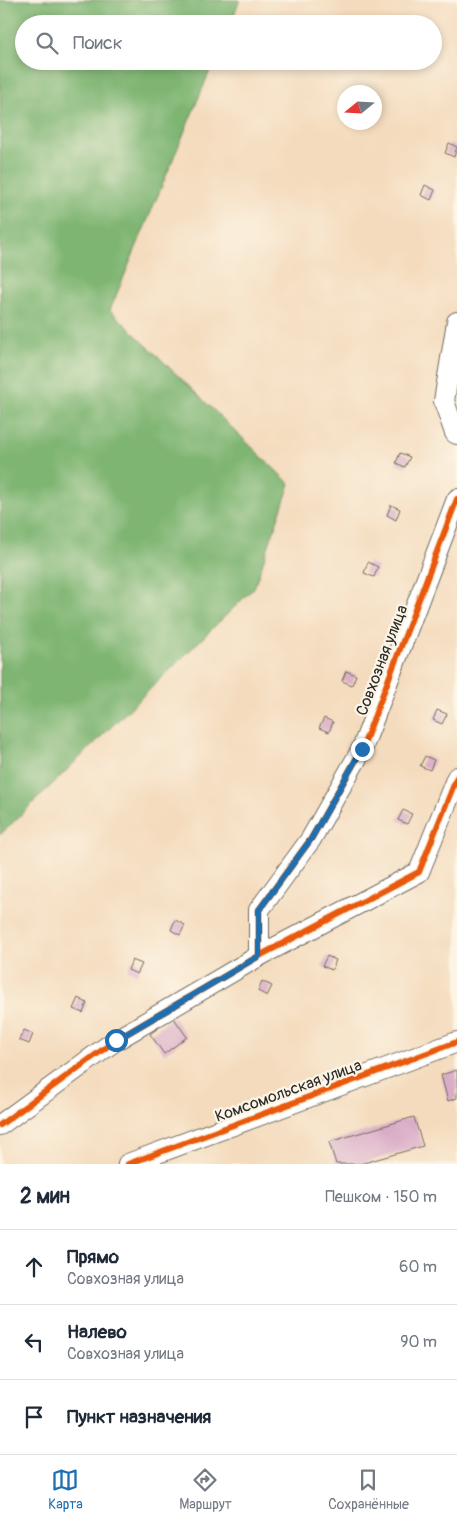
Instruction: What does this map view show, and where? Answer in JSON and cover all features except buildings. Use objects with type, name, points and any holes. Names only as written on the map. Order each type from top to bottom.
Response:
[{"type":"street","points":[[457,322],[444,401],[457,434]]},
{"type":"street","name":"Совхозная улица","points":[[259,956],[259,910],[311,839],[362,749],[457,499]]},
{"type":"street","points":[[0,1125],[116,1040],[259,956],[419,872],[457,777]]},
{"type":"street","name":"Комсомольская улица","points":[[128,1164],[457,1042]]},
{"type":"green space","points":[[0,0],[240,0],[234,15],[15,15],[15,70],[210,70],[110,310],[290,484],[254,588],[0,835]]},
{"type":"cycle path","points":[[259,956],[259,910],[311,839],[362,749],[457,499]]},
{"type":"cycle path","points":[[0,1125],[116,1040],[259,956],[419,872],[457,777]]},
{"type":"cycle path","points":[[128,1164],[457,1042]]},
{"type":"route","points":[[116,1040],[259,956],[259,910],[311,839],[362,749]]}]
